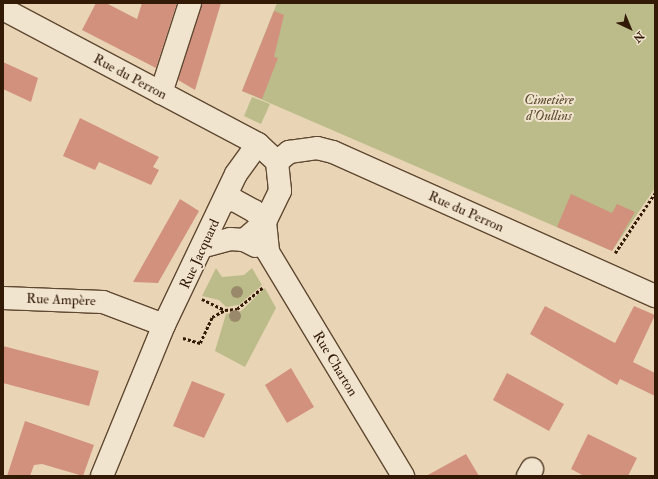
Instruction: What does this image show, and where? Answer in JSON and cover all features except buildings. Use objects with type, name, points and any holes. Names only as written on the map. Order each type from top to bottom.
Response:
[{"type":"street","points":[[161,93],[190,3]]},
{"type":"street","name":"Rue du Perron","points":[[3,9],[258,144]]},
{"type":"street","points":[[204,246],[244,240],[265,222],[280,191],[277,162],[258,144]]},
{"type":"street","name":"Rue Jacquard","points":[[102,476],[172,331],[204,246],[236,174],[258,144]]},
{"type":"street","name":"Rue du Perron","points":[[277,162],[289,152],[317,148],[333,152],[601,273],[654,293]]},
{"type":"street","points":[[224,200],[234,200],[247,207],[265,222]]},
{"type":"street","name":"Rue Charton","points":[[265,222],[268,252],[403,476]]},
{"type":"street","points":[[244,240],[268,252]]},
{"type":"street","name":"Rue Ampère","points":[[3,298],[103,302],[172,331]]},
{"type":"path","points":[[601,273],[655,193]]},
{"type":"path","points":[[172,331],[200,343],[212,317],[225,310],[244,306],[266,285]]},
{"type":"path","points":[[198,298],[225,310]]},
{"type":"green space","name":"Cimetière d'Oullins","points":[[277,3],[655,3],[655,188],[612,251],[242,91]]},
{"type":"green space","points":[[252,97],[270,104],[261,124],[244,116]]},
{"type":"green space","points":[[216,268],[222,277],[244,275],[252,268],[262,285],[239,305],[226,307],[219,300],[202,296]]},
{"type":"green space","points":[[265,288],[276,308],[245,367],[215,351],[226,314],[241,311]]}]
